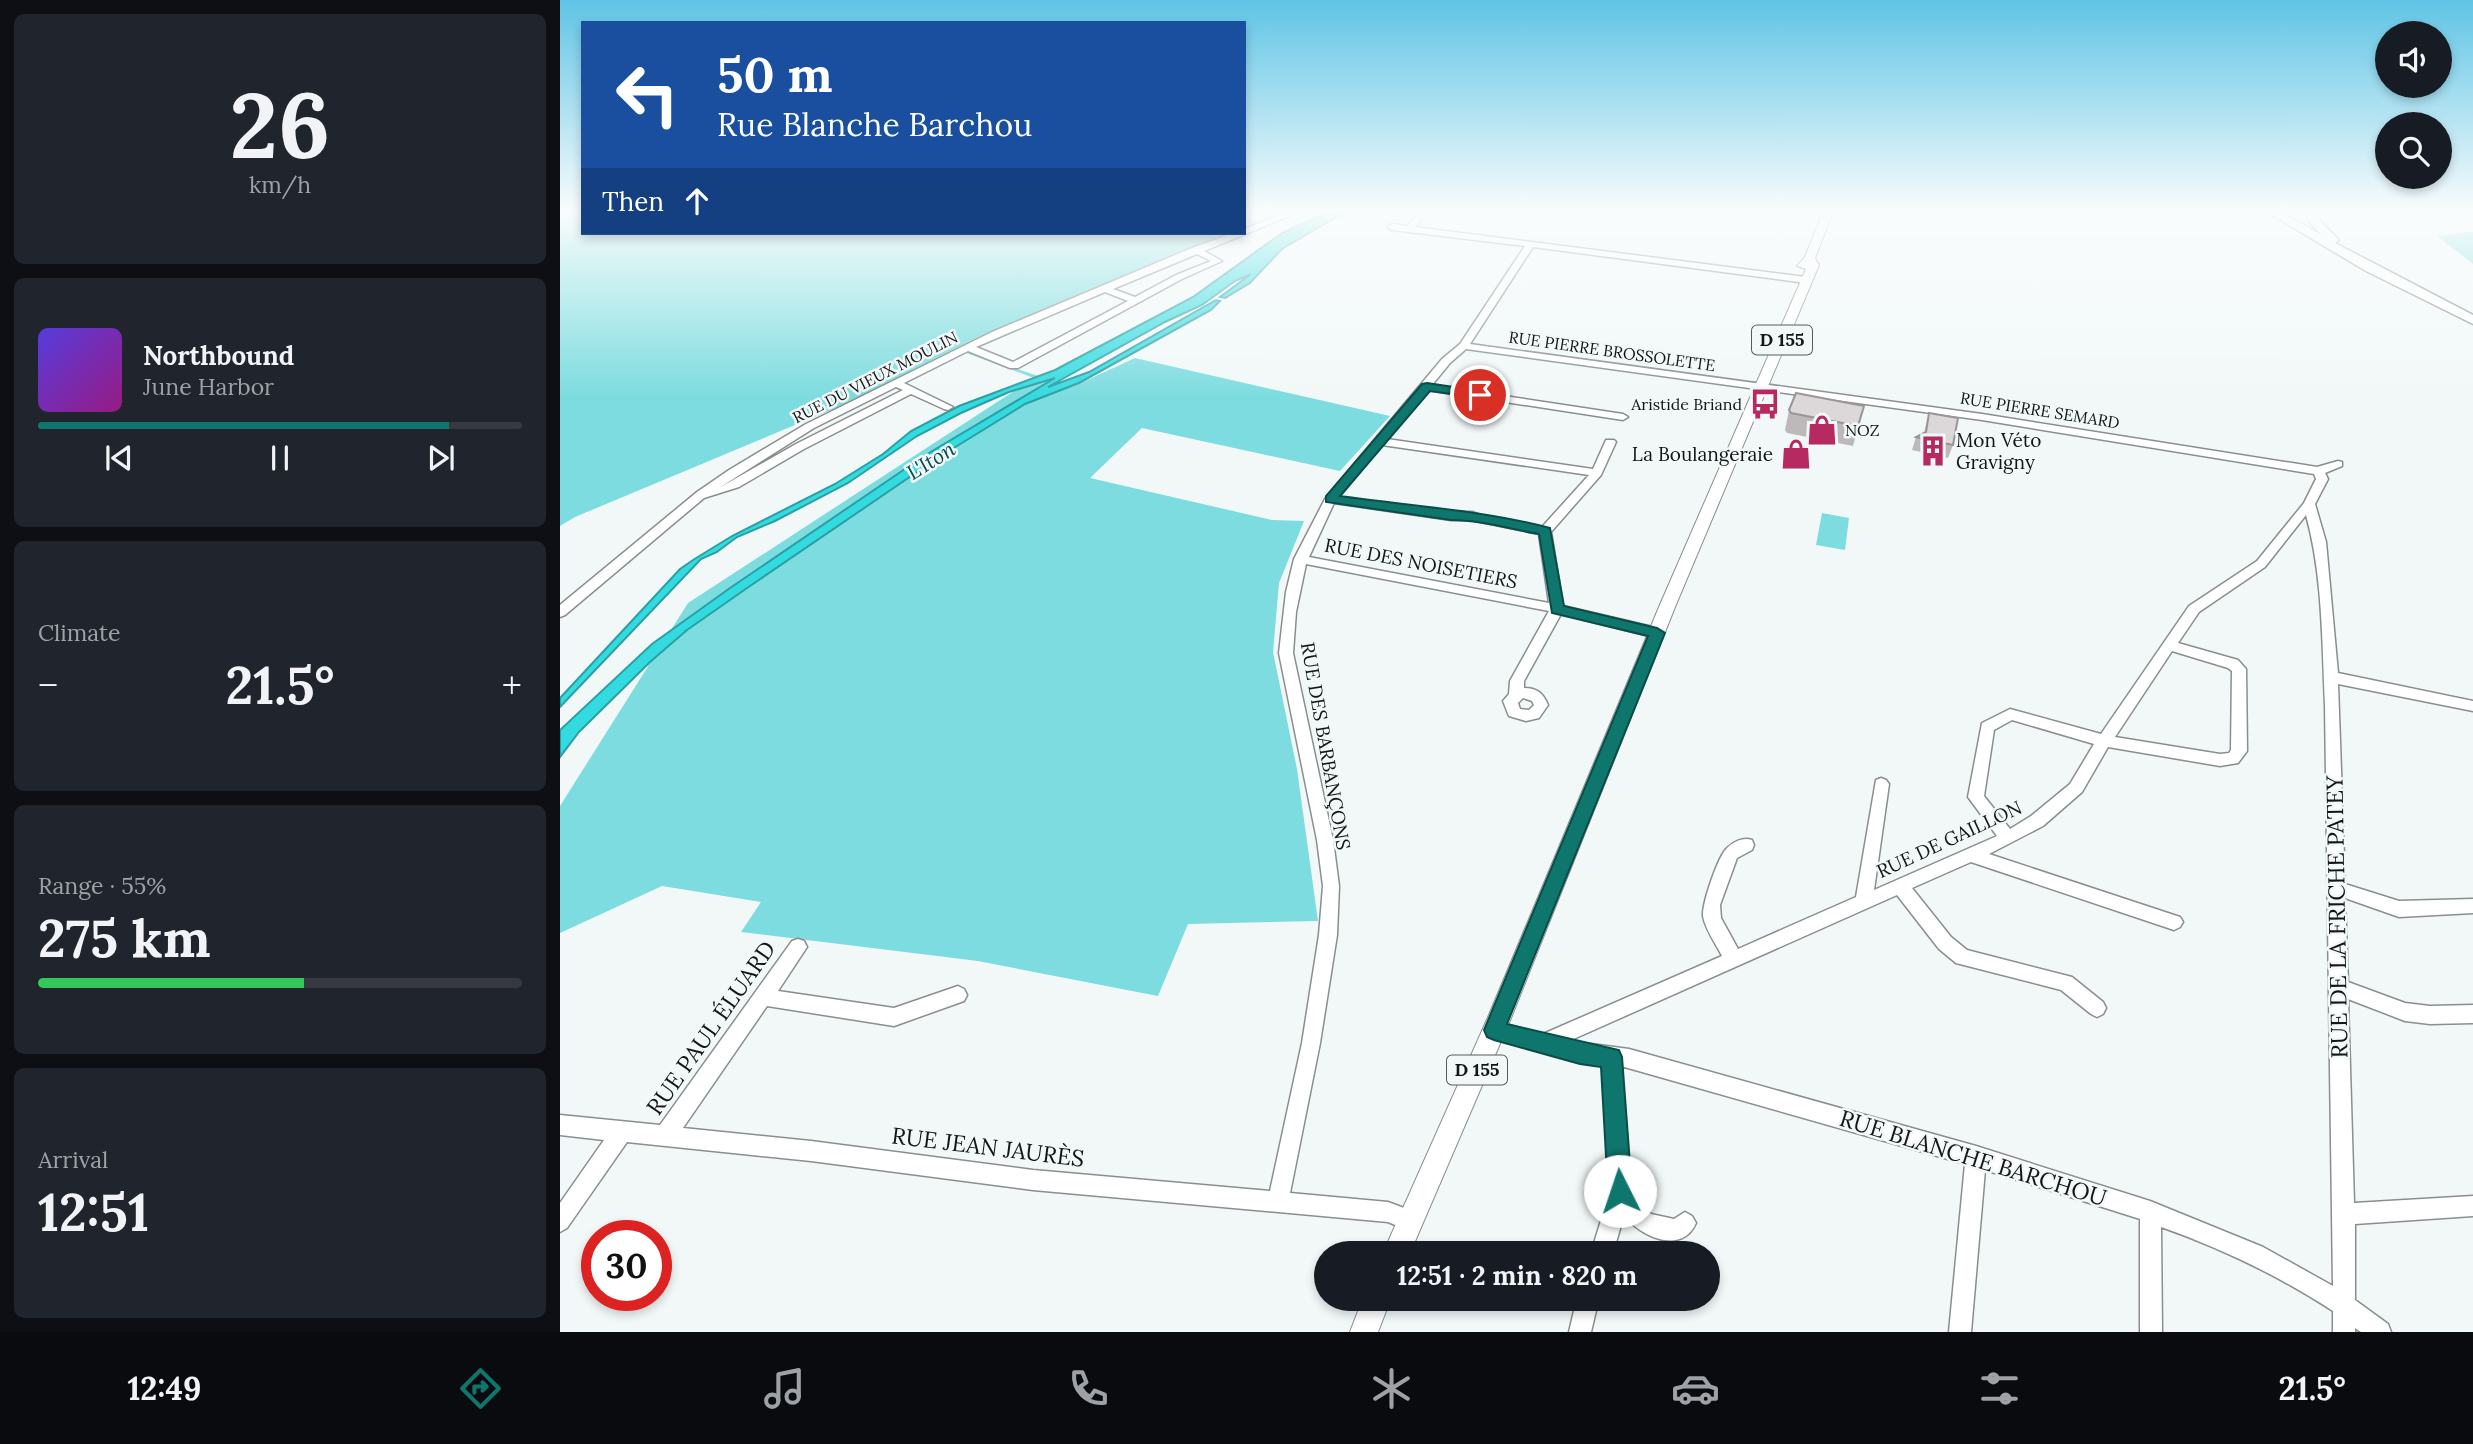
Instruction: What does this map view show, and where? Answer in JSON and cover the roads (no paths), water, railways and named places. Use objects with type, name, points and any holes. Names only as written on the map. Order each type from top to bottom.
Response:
[{"type":"highway","points":[[2383,274],[2473,318]]},
{"type":"highway","points":[[2392,274],[2473,318]]},
{"type":"main road","name":"D 155","points":[[1401,1241],[1494,1030],[1805,274]]},
{"type":"main road","points":[[1364,1332],[1372,1311]]},
{"type":"street","name":"RUE DU VIEUX MOULIN","points":[[560,612],[701,495],[763,453],[968,348],[1136,274]]},
{"type":"street","points":[[968,348],[1014,366],[1186,274]]},
{"type":"street","name":"RUE DES BARBANÇONS","points":[[1278,1202],[1311,1043],[1328,935],[1331,886],[1325,840],[1286,653],[1286,623],[1300,559],[1315,523],[1331,499],[1446,361],[1464,346],[1511,274]]},
{"type":"street","points":[[1763,274],[1802,279]]},
{"type":"street","points":[[1102,288],[1136,301]]},
{"type":"street","name":"RUE PIERRE BROSSOLETTE","points":[[1464,346],[1758,388]]},
{"type":"street","points":[[896,383],[948,407]]},
{"type":"street","points":[[1427,387],[1623,417]]},
{"type":"street","name":"RUE PIERRE SEMARD","points":[[1758,388],[1982,417],[2318,471]]},
{"type":"street","points":[[701,495],[719,494],[732,488],[781,456],[911,390]]},
{"type":"street","points":[[1378,441],[1597,473]]},
{"type":"street","points":[[1545,531],[1597,473],[1610,442]]},
{"type":"street","points":[[2318,471],[2338,464]]},
{"type":"street","name":"RUE DE GAILLON","points":[[1543,1043],[2008,838],[2037,821],[2076,788],[2104,741],[2194,610],[2261,564],[2309,503],[2322,479],[2318,471]]},
{"type":"street","points":[[1331,499],[1451,516],[1472,516],[1545,531]]},
{"type":"street","name":"RUE DE LA FRICHE PATEY","points":[[2309,503],[2320,542],[2328,622],[2339,988],[2344,1332]]},
{"type":"street","points":[[1516,695],[1517,681],[1557,609],[1545,531]]},
{"type":"street","name":"RUE DES NOISETIERS","points":[[1300,559],[1557,609],[1657,633]]},
{"type":"street","points":[[2008,838],[1976,797],[1987,727],[2010,714],[2104,741],[2220,760],[2233,758],[2239,751],[2239,669],[2233,664],[2168,645]]},
{"type":"street","points":[[2330,677],[2473,706]]},
{"type":"street","points":[[1864,902],[1881,784]]},
{"type":"street","points":[[1732,958],[1712,919],[1711,905],[1731,854],[1746,845]]},
{"type":"street","points":[[1970,855],[2174,922]]},
{"type":"street","points":[[1900,886],[1945,943],[1962,957],[2066,983],[2097,1008]]},
{"type":"street","points":[[2336,888],[2399,909],[2473,906]]},
{"type":"street","name":"RUE PAUL ÉLUARD","points":[[664,1137],[798,947]]},
{"type":"street","points":[[2339,988],[2405,1012],[2430,1015],[2473,1014]]},
{"type":"street","points":[[764,997],[894,1017],[958,995]]},
{"type":"street","points":[[1494,1030],[1543,1043]]},
{"type":"street","name":"RUE BLANCHE BARCHOU","points":[[1543,1043],[1580,1053],[1629,1058],[1976,1156],[2150,1211],[2226,1239],[2284,1267],[2344,1303],[2380,1332]]},
{"type":"street","points":[[1605,1241],[1620,1191],[1611,1057]]},
{"type":"street","name":"RUE JEAN JAURÈS","points":[[560,1125],[811,1151],[1033,1180],[1388,1212],[1410,1220]]},
{"type":"street","points":[[560,1221],[621,1132]]},
{"type":"street","points":[[1960,1332],[1976,1156]]},
{"type":"street","points":[[1620,1191],[1641,1221],[1653,1229],[1679,1230],[1685,1223]]},
{"type":"street","points":[[2344,1214],[2473,1206]]},
{"type":"street","points":[[2150,1211],[2151,1332]]},
{"type":"street","points":[[1580,1332],[1585,1311]]},
{"type":"water","name":"L'Iton","points":[[1225,274],[1251,274],[1235,281],[1202,305],[1165,322],[1048,387],[1089,372],[1216,300],[1220,301],[1211,310],[1079,383],[1025,404],[936,459],[687,630],[650,662],[579,732],[560,757],[560,730],[652,644],[924,456],[1055,378],[1009,392],[961,413],[917,436],[848,483],[775,521],[737,537],[717,552],[701,559],[560,707],[560,698],[680,569],[732,536],[835,484],[883,454],[911,431],[959,406],[1055,370],[1193,297]]},
{"type":"water","points":[[1251,274],[1258,274],[1250,283],[1225,298],[1220,297]]},
{"type":"place","name":"Aristide Briand","points":[[1765,404]]},
{"type":"place","name":"NOZ","points":[[1822,430]]},
{"type":"place","name":"Mon Véto Gravigny","points":[[1933,451]]},
{"type":"place","name":"La Boulangeraie","points":[[1796,454]]}]
